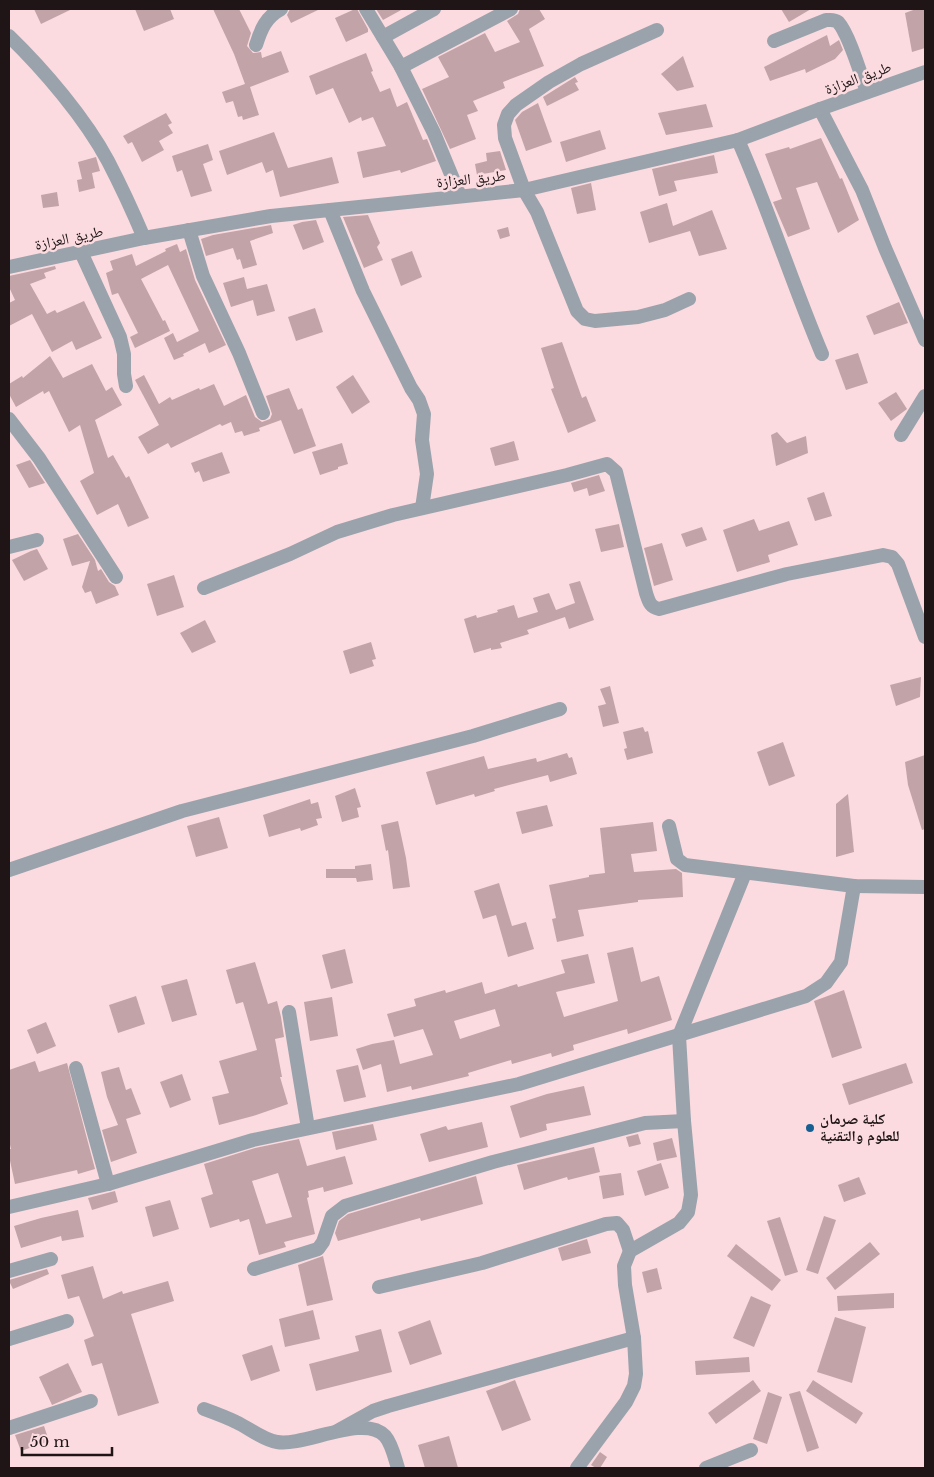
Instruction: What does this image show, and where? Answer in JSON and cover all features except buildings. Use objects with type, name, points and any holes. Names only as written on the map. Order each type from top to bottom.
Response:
[{"type":"street","points":[[256,45],[262,26],[272,14],[281,9]]},
{"type":"street","points":[[366,9],[401,67],[434,133],[460,196]]},
{"type":"street","points":[[383,37],[434,9]]},
{"type":"street","points":[[401,67],[510,9]]},
{"type":"street","points":[[774,41],[826,20],[833,19],[838,23],[851,49],[867,92]]},
{"type":"street","points":[[657,30],[565,73],[516,105],[508,114],[504,125],[505,138],[524,190],[537,212],[577,311],[585,319],[595,321],[638,317],[665,310],[689,300]]},
{"type":"street","points":[[9,36],[39,66],[78,116],[102,153],[127,200],[144,238]]},
{"type":"street","name":"طريق العزازة","points":[[9,267],[144,238],[271,216],[524,190],[738,140],[925,72]]},
{"type":"street","points":[[820,109],[862,190],[925,340]]},
{"type":"street","points":[[738,140],[801,305],[822,354]]},
{"type":"street","points":[[330,210],[363,290],[411,388],[419,400],[424,414],[422,440],[428,474],[422,508]]},
{"type":"street","points":[[189,230],[203,276],[239,353],[263,413]]},
{"type":"street","points":[[81,252],[120,337],[124,354],[126,386]]},
{"type":"street","points":[[901,435],[925,396]]},
{"type":"street","points":[[9,421],[39,458],[116,577]]},
{"type":"street","points":[[204,588],[290,554],[337,532],[393,515],[607,464],[616,472],[648,602],[653,607],[659,609],[787,574],[884,555],[892,557],[898,564],[925,637]]},
{"type":"street","points":[[9,547],[37,540]]},
{"type":"street","points":[[9,870],[182,811],[473,736],[560,709]]},
{"type":"street","points":[[669,826],[677,859],[685,865],[854,886],[925,887]]},
{"type":"street","points":[[577,1468],[630,1394],[636,1374],[634,1338],[625,1285],[624,1266],[630,1251],[679,1223],[688,1212],[691,1195],[679,1036],[745,873]]},
{"type":"street","points":[[9,1207],[108,1184],[253,1140],[519,1084],[806,996],[826,983],[841,962],[854,886]]},
{"type":"street","points":[[289,1012],[308,1128]]},
{"type":"street","points":[[76,1068],[108,1184]]},
{"type":"street","points":[[254,1269],[318,1249],[323,1242],[332,1216],[345,1206],[493,1162],[645,1123],[684,1121]]},
{"type":"street","points":[[379,1287],[482,1262],[606,1224],[617,1224],[623,1230],[630,1251]]},
{"type":"street","points":[[9,1271],[51,1259]]},
{"type":"street","points":[[9,1339],[67,1321]]},
{"type":"street","points":[[337,1431],[373,1411],[388,1406],[634,1338]]},
{"type":"street","points":[[9,1428],[91,1401]]},
{"type":"street","points":[[204,1409],[237,1422],[275,1442],[286,1443],[337,1431],[365,1428],[377,1431],[386,1437],[398,1468]]},
{"type":"street","points":[[706,1468],[751,1450]]},
{"type":"place","name":"كلية صرمان للعلوم والتقنية","points":[[810,1128]]}]
